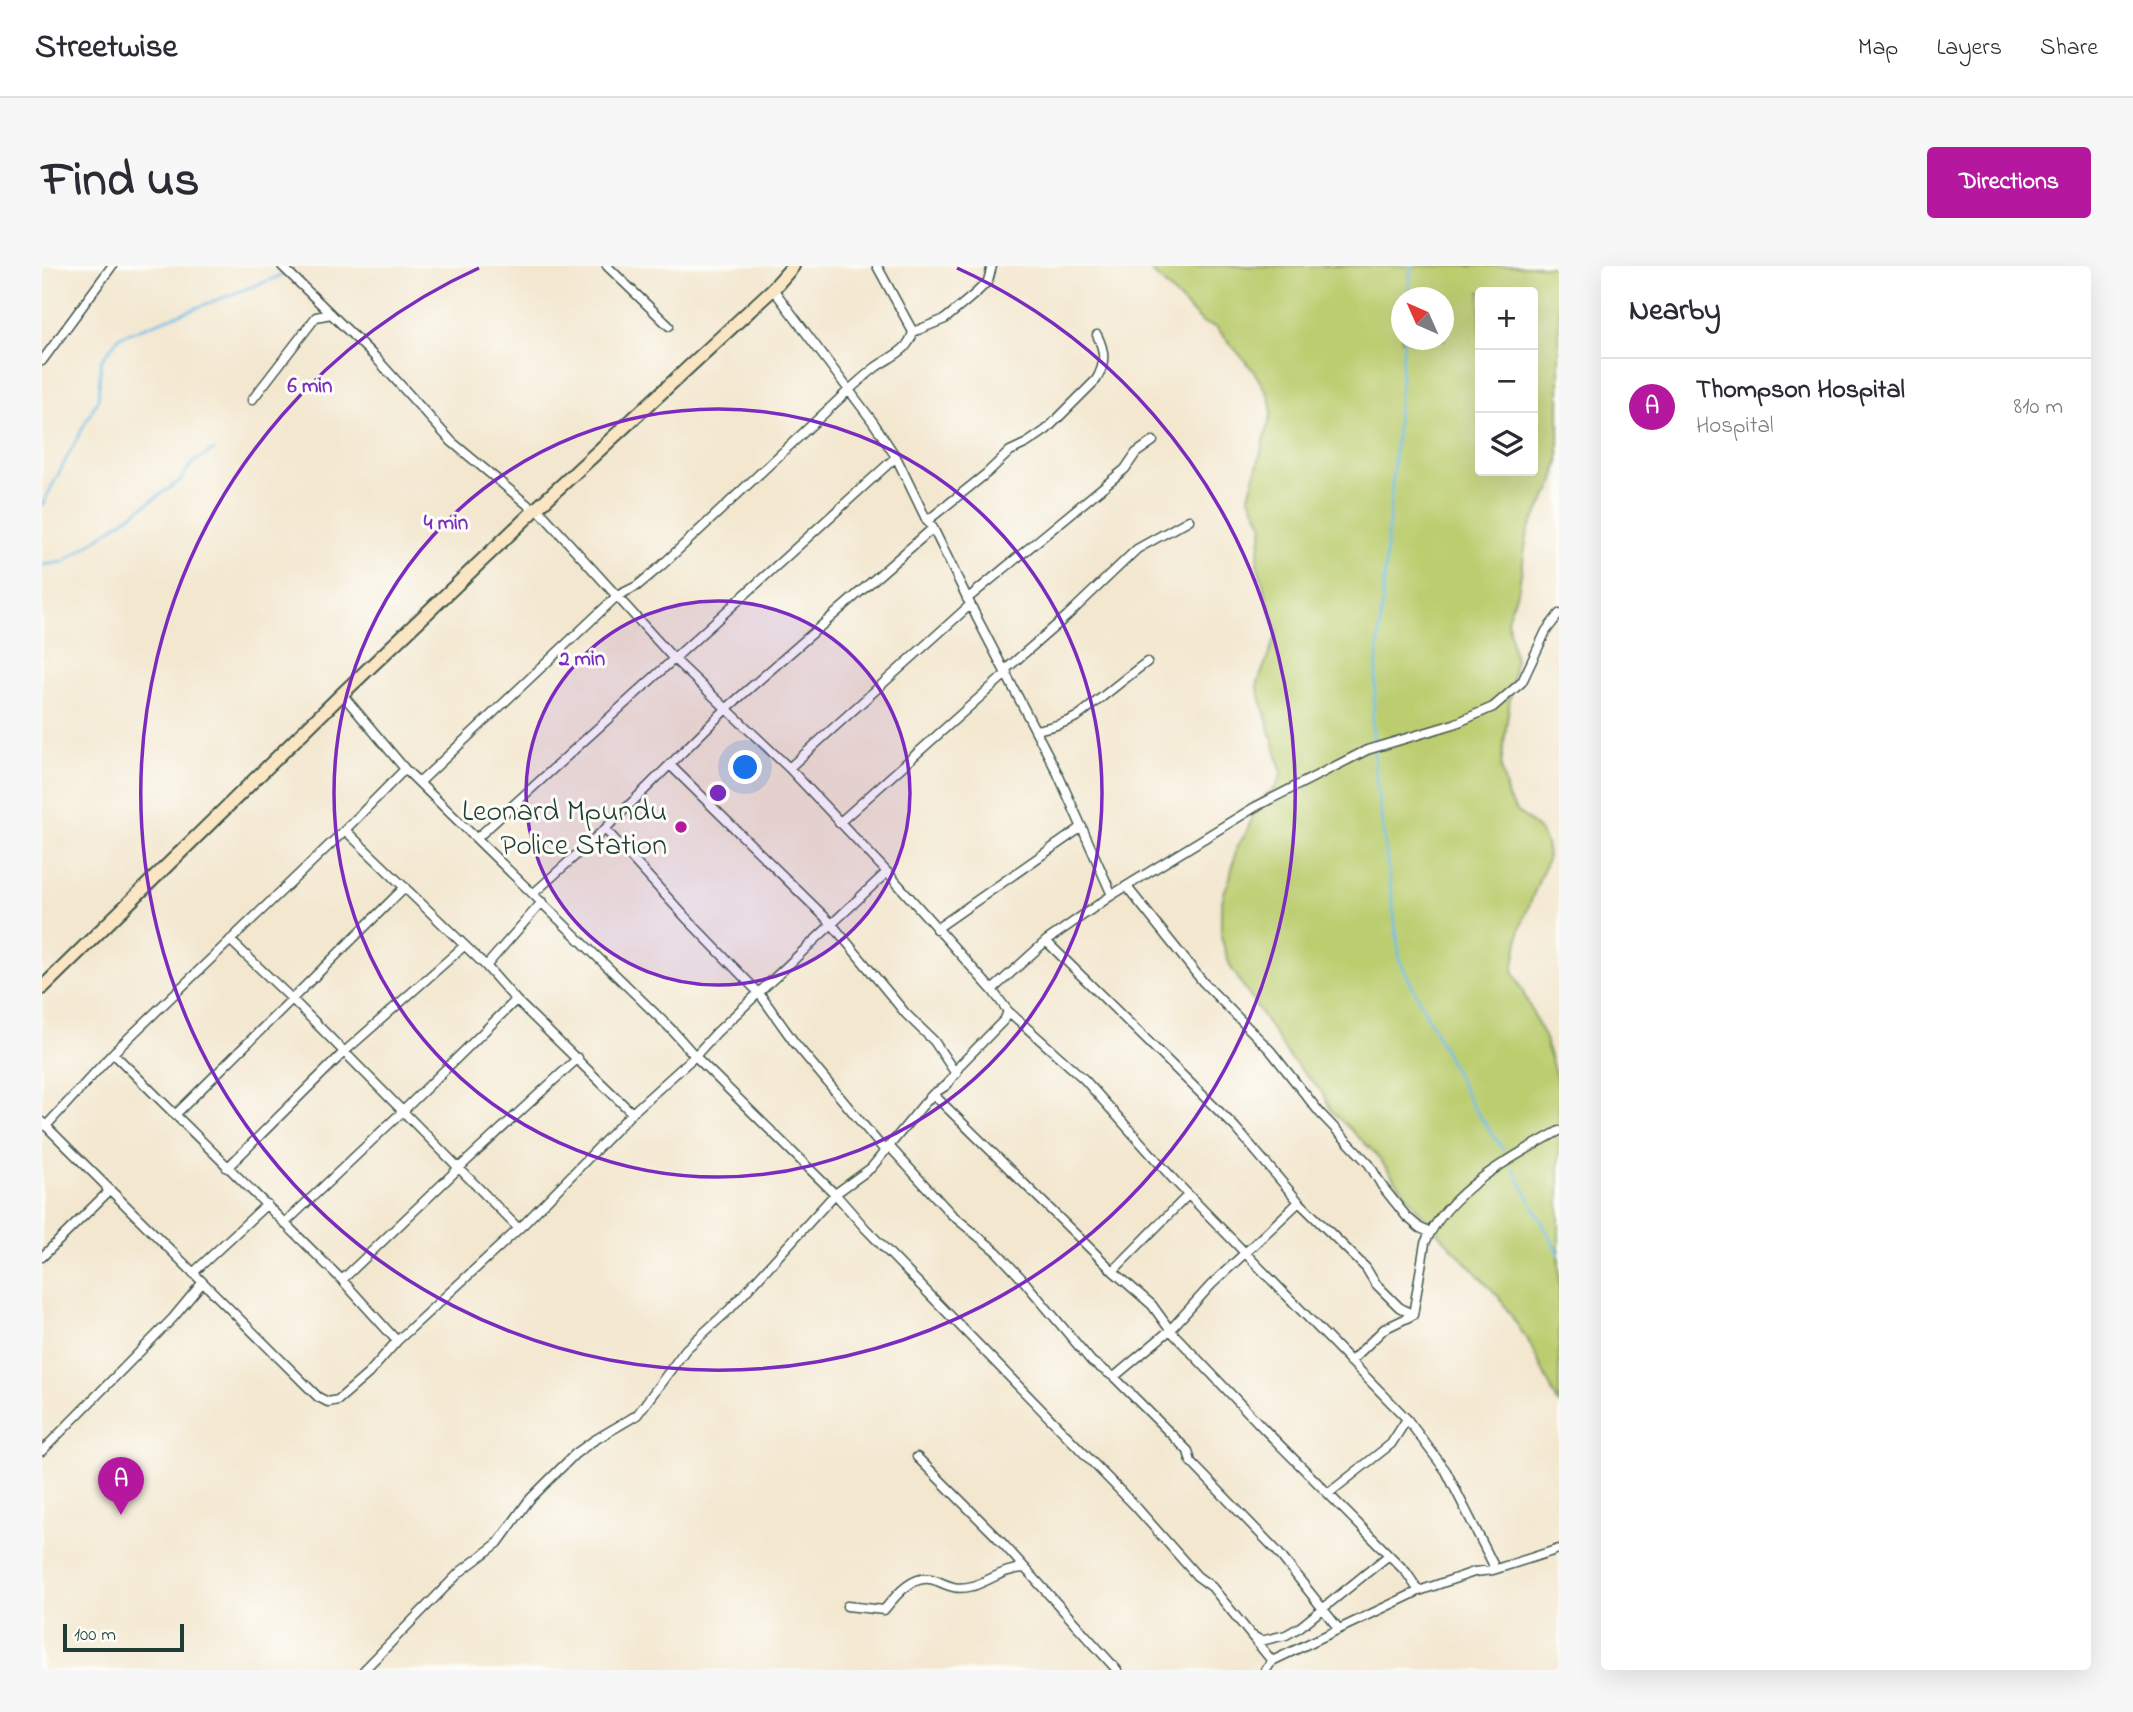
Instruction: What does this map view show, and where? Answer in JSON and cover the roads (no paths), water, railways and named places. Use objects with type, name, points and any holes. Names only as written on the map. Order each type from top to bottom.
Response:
[{"type":"street","points":[[42,362],[112,266]]},
{"type":"street","points":[[282,266],[375,357],[452,442],[536,509],[673,658],[789,768],[887,872],[1008,1011],[1084,1079],[1188,1195],[1407,1419],[1446,1471],[1493,1564],[1493,1570]]},
{"type":"street","points":[[607,266],[669,326]]},
{"type":"street","points":[[42,988],[342,694],[773,289],[793,266]]},
{"type":"street","points":[[420,782],[617,596],[637,586],[661,566],[849,390],[876,367],[901,352],[911,341],[913,332],[877,266]]},
{"type":"street","points":[[913,332],[945,319],[988,281],[992,266]]},
{"type":"street","points":[[773,289],[896,457],[1036,730],[1112,895]]},
{"type":"street","points":[[252,400],[316,317],[331,314]]},
{"type":"street","points":[[534,893],[605,829],[726,709],[1010,451],[1046,430],[1101,372],[1104,355],[1097,335]]},
{"type":"street","points":[[789,768],[969,602],[1125,469],[1136,453],[1153,440]]},
{"type":"street","points":[[477,838],[896,457]]},
{"type":"street","points":[[839,823],[1137,550],[1189,520]]},
{"type":"street","points":[[992,990],[1046,941],[1112,895],[1255,807],[1367,750],[1454,724],[1493,707],[1522,682],[1546,631],[1559,614]]},
{"type":"street","points":[[1036,730],[1083,713],[1103,694],[1147,662]]},
{"type":"street","points":[[342,694],[405,769],[534,893],[835,1194],[1137,1508],[1197,1576],[1212,1587],[1272,1661]]},
{"type":"street","points":[[670,765],[831,923],[906,1014],[934,1041],[956,1074]]},
{"type":"street","points":[[405,769],[345,831],[113,1053],[44,1124],[318,1397],[328,1402],[338,1400],[368,1374],[397,1341],[518,1228],[632,1113],[887,872]]},
{"type":"street","points":[[936,929],[1082,827]]},
{"type":"street","points":[[605,829],[688,920],[760,993],[794,1042],[887,1148],[951,1214],[1006,1261],[1092,1362],[1114,1377],[1188,1451],[1191,1462],[1277,1551],[1338,1628]]},
{"type":"street","points":[[345,831],[486,966],[516,1000],[632,1113]]},
{"type":"street","points":[[176,1114],[405,887]]},
{"type":"street","points":[[1127,887],[1203,982],[1270,1050],[1320,1113],[1369,1164],[1382,1186],[1406,1216],[1429,1232]]},
{"type":"street","points":[[486,966],[542,902]]},
{"type":"street","points":[[230,940],[292,999],[518,1228]]},
{"type":"street","points":[[1046,941],[1235,1127],[1299,1202],[1366,1268],[1375,1283],[1399,1307],[1413,1315]]},
{"type":"street","points":[[228,1168],[344,1053],[464,946]]},
{"type":"street","points":[[285,1223],[516,1000]]},
{"type":"street","points":[[364,1670],[460,1572],[498,1543],[529,1500],[575,1454],[637,1415],[686,1349],[730,1309],[835,1194],[871,1168],[933,1094],[947,1085],[961,1064],[1005,1019],[1008,1011]]},
{"type":"street","points":[[113,1053],[342,1280],[397,1341]]},
{"type":"street","points":[[342,1280],[578,1058]]},
{"type":"street","points":[[933,1094],[1113,1271],[1152,1305],[1170,1330],[1406,1572],[1419,1591]]},
{"type":"street","points":[[1413,1315],[1429,1232],[1481,1178],[1559,1131]]},
{"type":"street","points":[[42,1257],[108,1191],[104,1185]]},
{"type":"street","points":[[1113,1271],[1188,1195]]},
{"type":"street","points":[[1114,1377],[1170,1330],[1245,1252],[1299,1202]]},
{"type":"street","points":[[193,1273],[267,1204]]},
{"type":"street","points":[[42,1451],[173,1318],[202,1283]]},
{"type":"street","points":[[1350,1362],[1384,1329],[1413,1315]]},
{"type":"street","points":[[1329,1493],[1391,1444],[1407,1419]]},
{"type":"street","points":[[917,1457],[982,1522],[1117,1670]]},
{"type":"street","points":[[1266,1670],[1272,1661],[1419,1591],[1474,1572],[1493,1570],[1559,1549]]},
{"type":"street","points":[[1251,1635],[1261,1641],[1286,1635],[1300,1627],[1389,1555]]},
{"type":"street","points":[[847,1606],[884,1610],[899,1592],[917,1580],[933,1579],[955,1590],[973,1586],[1010,1568],[1024,1568]]},
{"type":"waterway","points":[[1409,287],[1411,266]]},
{"type":"waterway","points":[[42,505],[98,399],[101,361],[119,337],[283,275]]},
{"type":"waterway","points":[[1403,350],[1372,724],[1375,770],[1400,961],[1471,1104],[1503,1149]]},
{"type":"waterway","points":[[42,565],[64,562],[181,480],[192,463],[214,450]]},
{"type":"waterway","points":[[1513,1168],[1559,1254]]},
{"type":"place","name":"Leonard Mpundu Police Station","points":[[681,827]]},
{"type":"place","name":"Thompson Hospital","points":[[121,1515]]}]
